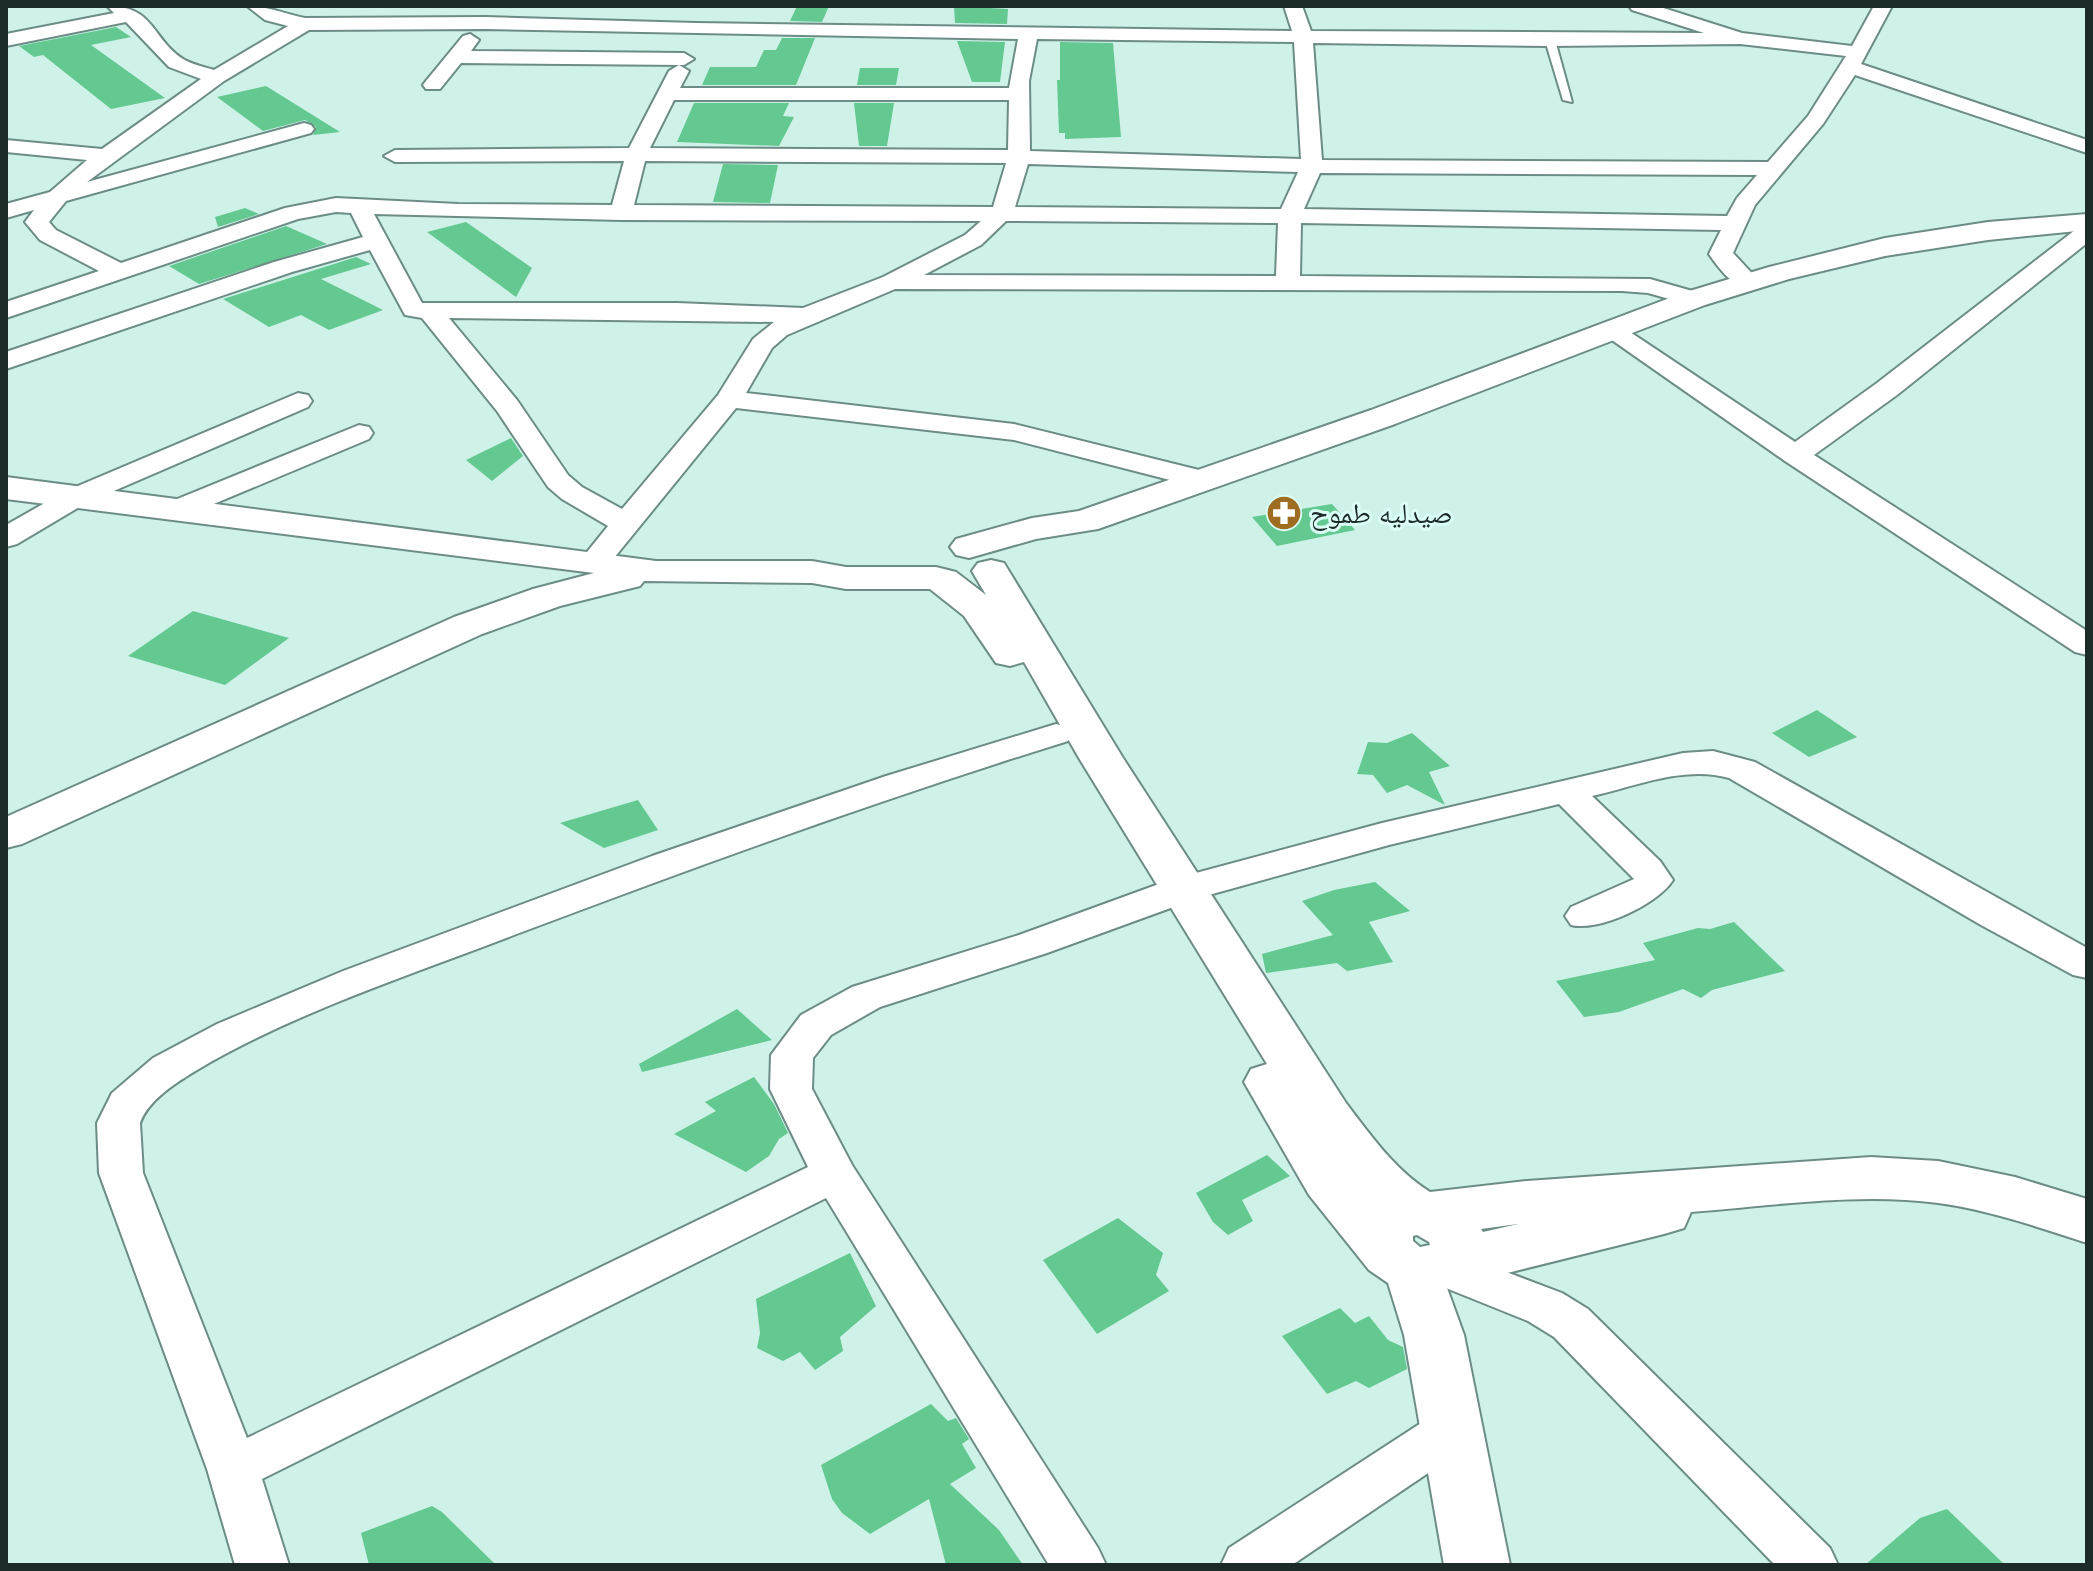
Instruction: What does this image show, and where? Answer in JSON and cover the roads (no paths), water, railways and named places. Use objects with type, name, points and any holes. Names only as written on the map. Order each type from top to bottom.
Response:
[{"type":"street","points":[[256,6],[271,16],[305,24],[489,14],[696,29],[879,24],[1029,33],[1550,40],[1740,38]]},
{"type":"street","points":[[1288,284],[1290,215],[1312,166],[1303,36],[1293,6]]},
{"type":"street","points":[[1638,6],[1740,38],[1854,59],[2087,147]]},
{"type":"street","points":[[1764,278],[1721,254],[1733,223],[1745,203],[1816,120],[1883,6]]},
{"type":"street","points":[[6,40],[122,11],[142,25],[176,63],[214,77]]},
{"type":"street","points":[[433,85],[489,14]]},
{"type":"street","points":[[120,272],[39,227],[37,222],[59,197],[107,156],[214,77],[305,24]]},
{"type":"street","points":[[621,213],[636,154],[670,94],[696,29]]},
{"type":"street","points":[[594,562],[729,399],[762,344],[778,330],[892,282],[973,240],[1000,214],[1006,204],[1019,157],[1019,81],[1029,33]]},
{"type":"street","points":[[456,57],[684,59]]},
{"type":"street","points":[[670,94],[1019,94]]},
{"type":"street","points":[[6,211],[304,129]]},
{"type":"street","points":[[6,146],[107,156]]},
{"type":"street","points":[[395,156],[1019,157],[1312,166],[1775,169]]},
{"type":"street","points":[[6,310],[293,213],[336,205],[621,213],[1290,215],[1733,223]]},
{"type":"street","points":[[359,207],[414,310],[506,309],[806,316]]},
{"type":"street","points":[[1764,278],[1810,251],[1868,236],[1982,220],[2087,211]]},
{"type":"street","points":[[6,488],[656,572],[812,572],[846,578],[962,565],[1076,532],[1085,521],[1205,480],[1694,299],[1885,247],[1988,231],[2087,222]]},
{"type":"street","points":[[1795,455],[1887,389],[2087,232]]},
{"type":"street","points":[[6,361],[283,267],[378,240]]},
{"type":"street","points":[[892,282],[1622,284],[1650,286],[1694,299]]},
{"type":"street","points":[[431,312],[507,406],[558,481],[572,493],[625,523]]},
{"type":"street","points":[[1612,331],[1795,455],[2087,645]]},
{"type":"street","points":[[729,399],[1014,432],[1205,480]]},
{"type":"street","points":[[6,538],[76,497],[298,401]]},
{"type":"street","points":[[175,510],[359,433]]},
{"type":"street","points":[[962,565],[978,608],[999,634],[1056,734],[1170,894]]},
{"type":"street","points":[[962,565],[1101,758],[1170,894],[1328,1180],[1423,1246],[1571,1323],[1811,1565]]},
{"type":"street","points":[[6,834],[435,639],[515,607],[584,585],[656,572]]},
{"type":"street","points":[[262,1565],[233,1469],[121,1173],[115,1131],[122,1111],[150,1082],[205,1047],[290,1006],[585,894],[948,767],[1056,734]]},
{"type":"street","points":[[1079,1565],[834,1174],[791,1089],[792,1055],[816,1025],[866,997],[1033,944],[1170,894],[1382,835],[1683,764],[1713,762],[1733,767],[2087,965]]},
{"type":"street","points":[[1566,791],[1647,869],[1654,880],[1647,888],[1585,916]]},
{"type":"street","points":[[233,1469],[834,1174]]},
{"type":"street","points":[[1423,1246],[1807,1181],[1871,1178],[1938,1182],[2015,1198],[2087,1221]]},
{"type":"street","points":[[1423,1246],[1434,1335],[1477,1565]]},
{"type":"street","points":[[1248,1565],[1453,1429]]},
{"type":"lane","points":[[1550,40],[1568,100]]},
{"type":"place","name":"صيدليه طموح","points":[[1284,513]]}]
